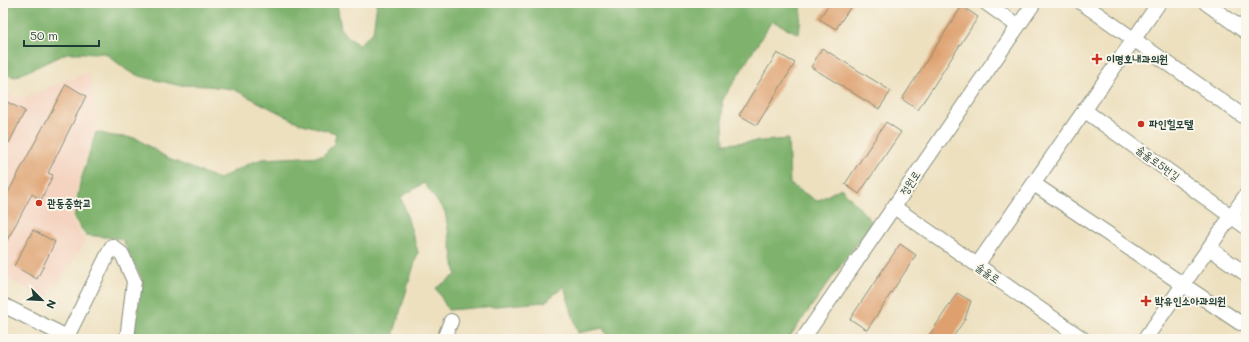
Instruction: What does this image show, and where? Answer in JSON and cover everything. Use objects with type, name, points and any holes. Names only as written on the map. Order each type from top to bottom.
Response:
[{"type":"street","points":[[986,3],[1018,26]]},
{"type":"street","name":"정원로","points":[[803,339],[1034,3]]},
{"type":"street","points":[[1082,3],[1246,118]]},
{"type":"street","points":[[977,265],[1159,3]]},
{"type":"street","points":[[1206,3],[1246,32]]},
{"type":"street","name":"솔올로5번길","points":[[1084,110],[1246,228]]},
{"type":"street","points":[[1034,184],[1183,286],[1240,323]]},
{"type":"street","points":[[1145,339],[1246,195]]},
{"type":"street","name":"솔올로","points":[[894,207],[1083,339]]},
{"type":"street","points":[[3,305],[68,338],[112,246],[122,254],[134,281],[127,339]]},
{"type":"street","points":[[1209,248],[1246,274]]},
{"type":"street","points":[[444,339],[451,321]]},
{"type":"shaded area","name":"관동중학교","points":[[89,72],[97,118],[77,185],[71,220],[86,242],[46,300],[3,276],[3,91],[23,98]]},
{"type":"green space","points":[[3,3],[337,3],[341,30],[358,45],[373,32],[377,3],[802,3],[799,34],[772,21],[722,101],[724,144],[788,139],[790,184],[817,201],[841,188],[872,222],[788,339],[609,339],[603,328],[578,333],[564,286],[545,302],[448,310],[436,288],[456,275],[445,212],[424,183],[401,197],[418,252],[392,339],[132,339],[143,281],[122,239],[86,235],[74,218],[80,183],[96,132],[113,136],[136,138],[169,159],[219,179],[250,163],[263,159],[322,156],[334,144],[336,133],[299,123],[233,89],[208,86],[177,85],[139,76],[128,71],[105,53],[67,53],[15,77],[3,73]]},
{"type":"building","points":[[830,3],[853,3],[836,29],[819,19]]},
{"type":"building","points":[[962,6],[978,17],[918,110],[902,99]]},
{"type":"building","points":[[822,48],[891,91],[879,109],[811,67]]},
{"type":"building","points":[[777,53],[795,63],[757,125],[739,115]]},
{"type":"building","points":[[66,84],[86,96],[48,173],[53,175],[41,200],[32,194],[3,248],[3,202]]},
{"type":"building","points":[[3,100],[25,111],[9,143],[3,140]]},
{"type":"building","points":[[886,122],[901,132],[859,194],[845,184]]},
{"type":"building","points":[[33,230],[55,242],[37,279],[14,266]]},
{"type":"building","points":[[900,244],[916,255],[867,330],[850,319]]},
{"type":"building","points":[[957,293],[971,301],[965,319],[953,337],[951,339],[923,339],[931,333]]},
{"type":"place","name":"이명호내과의원","points":[[1097,59]]},
{"type":"place","name":"파인힐모텔","points":[[1141,124]]},
{"type":"place","name":"관동중학교","points":[[39,203]]},
{"type":"place","name":"박유인소아과의원","points":[[1146,301]]}]
